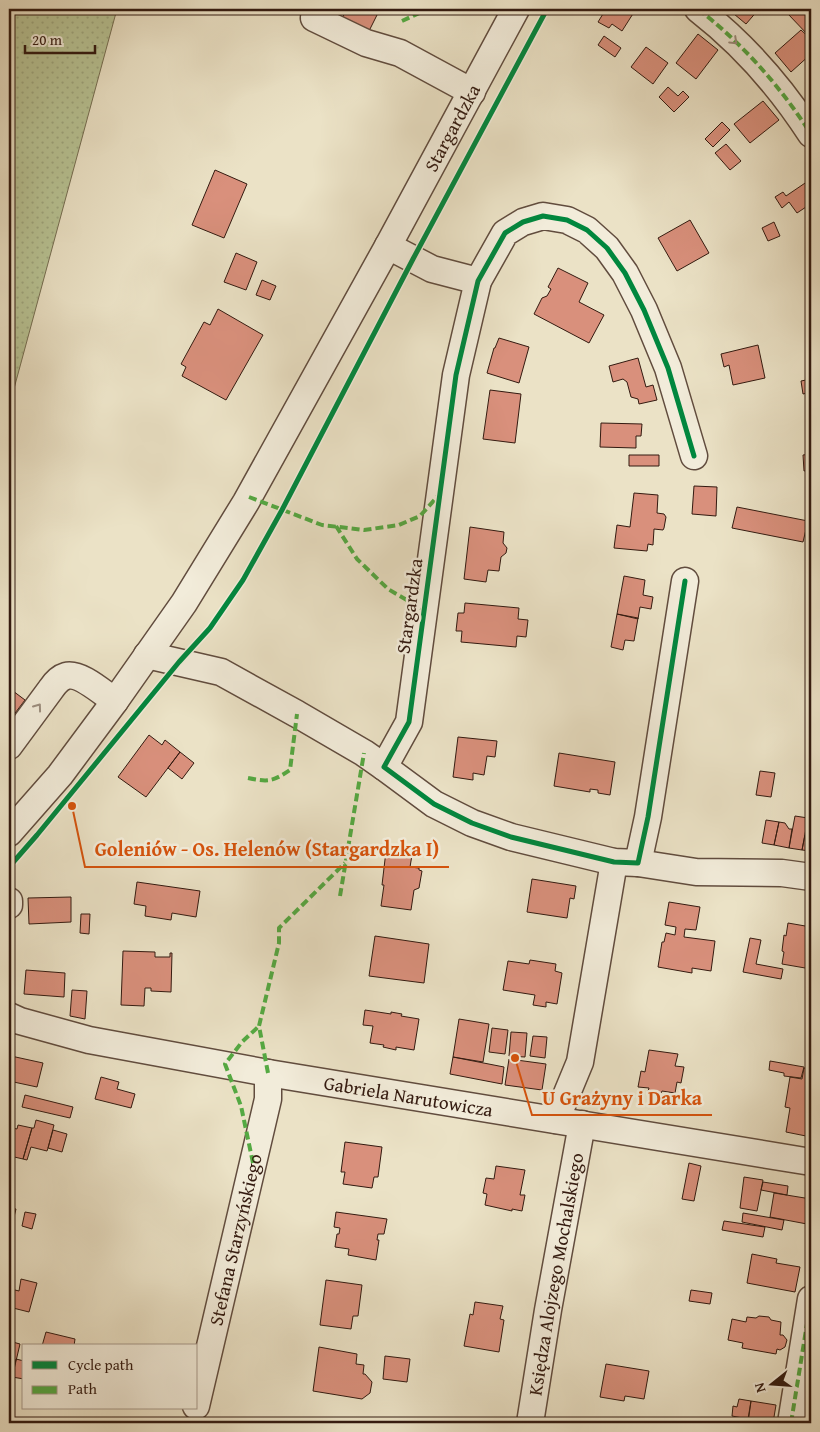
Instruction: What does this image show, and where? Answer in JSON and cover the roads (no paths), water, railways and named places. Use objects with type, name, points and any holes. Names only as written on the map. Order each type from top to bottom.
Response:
[{"type":"street","name":"Stargardzka","points":[[9,834],[60,775],[184,603],[249,497],[516,9]]},
{"type":"street","points":[[698,9],[724,31],[764,72],[794,107],[811,134]]},
{"type":"street","points":[[314,18],[366,43],[400,52],[472,92]]},
{"type":"street","name":"Stargardzka","points":[[384,767],[409,722],[456,375],[478,280],[505,233],[523,222],[543,216],[567,220],[587,230],[607,248],[625,273],[644,310],[668,368],[694,456]]},
{"type":"street","points":[[388,246],[432,269],[478,280]]},
{"type":"street","points":[[556,1120],[580,1062],[626,863],[648,817],[685,581]]},
{"type":"street","points":[[148,655],[221,672],[364,753],[434,804],[472,823],[511,837],[626,863],[696,872],[782,873],[811,877]]},
{"type":"street","points":[[9,746],[58,680],[65,676],[73,675],[115,701]]},
{"type":"street","points":[[9,900],[9,905]]},
{"type":"street","name":"Gabriela Narutowicza","points":[[9,1016],[20,1021],[89,1040],[268,1073],[811,1162]]},
{"type":"street","name":"Stefana Starzyńskiego","points":[[198,1398],[268,1099],[268,1073]]},
{"type":"street","name":"Księdza Alojzego Mochalskiego","points":[[530,1423],[548,1310],[582,1124]]},
{"type":"street","points":[[791,1423],[811,1299]]},
{"type":"street","name":"Stefana Starzyńskiego","points":[[192,1423],[195,1410]]},
{"type":"place","name":"Goleniów - Os. Helenów (Stargardzka I)","points":[[72,806]]},
{"type":"place","name":"U Grażyny i Darka","points":[[515,1058]]}]
